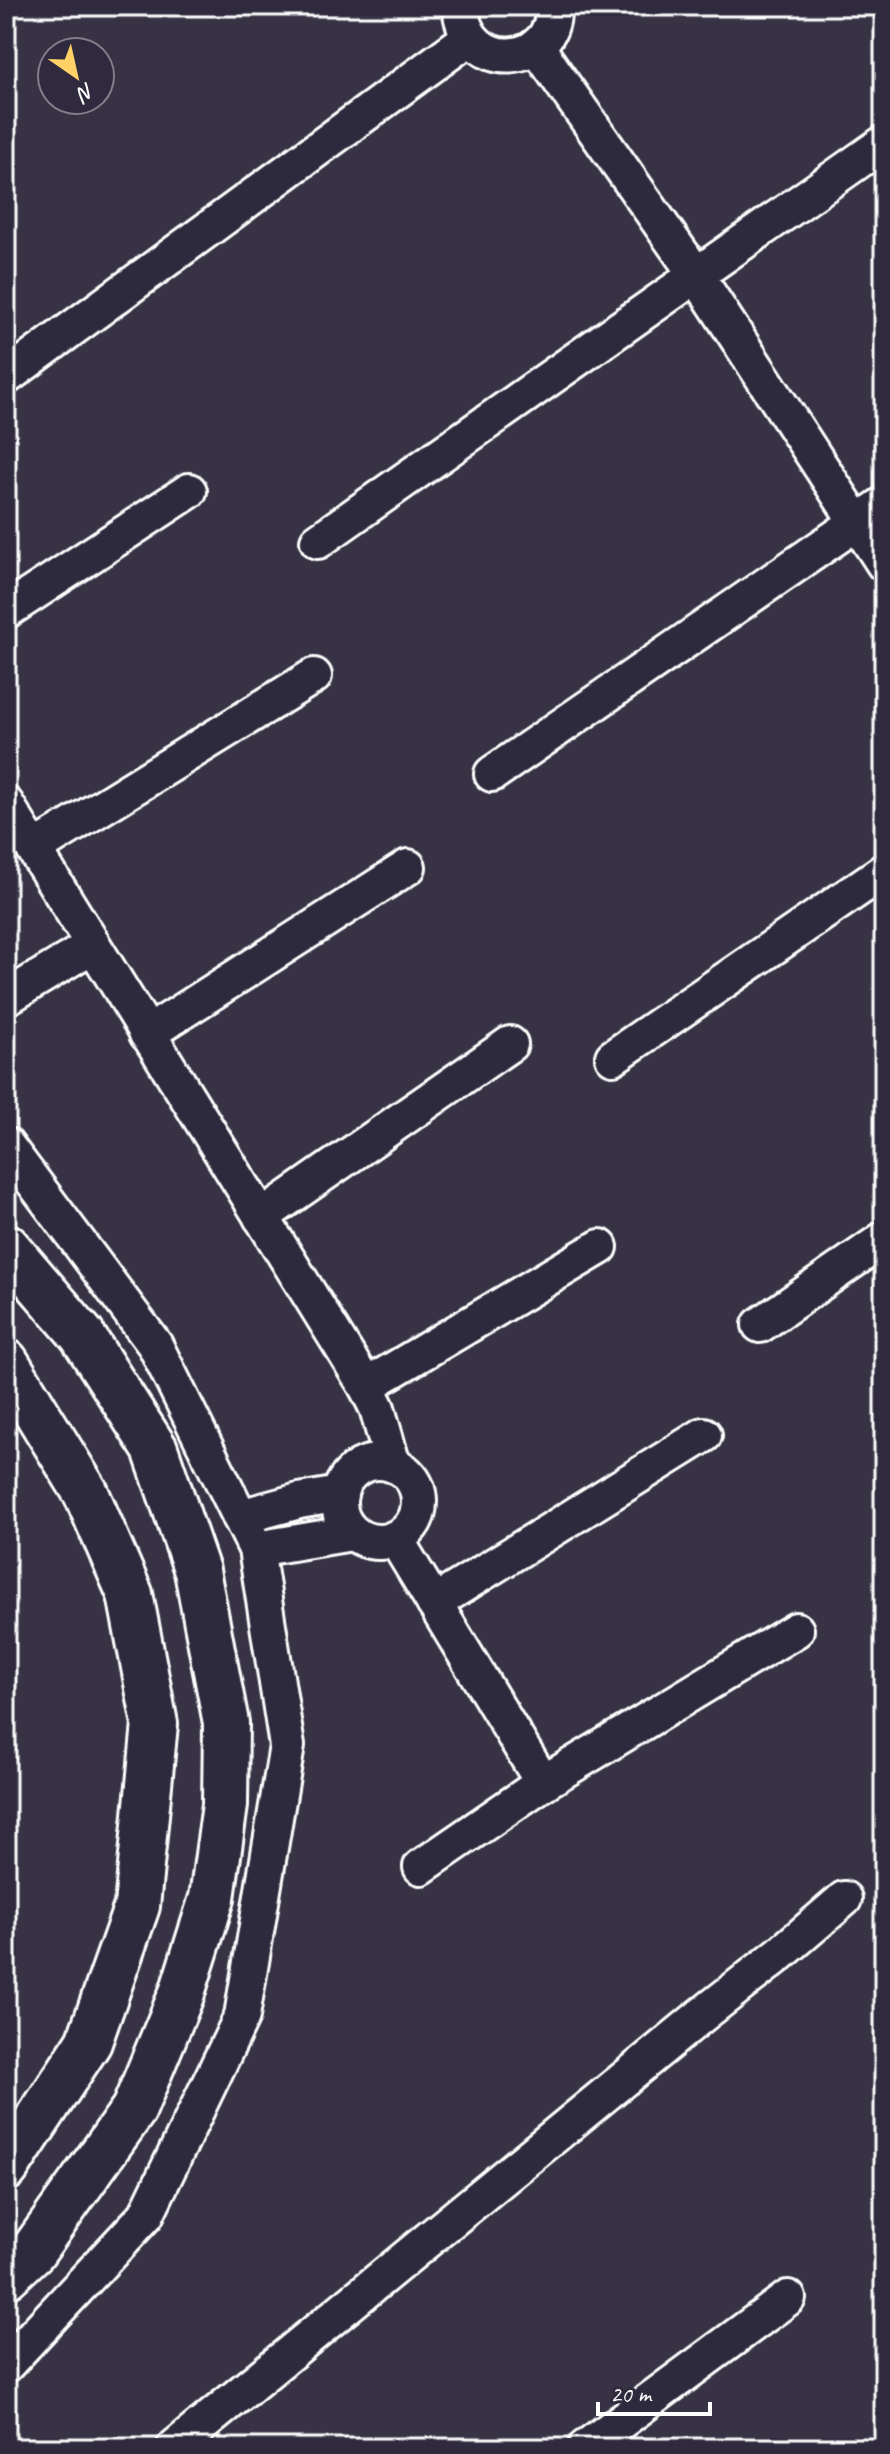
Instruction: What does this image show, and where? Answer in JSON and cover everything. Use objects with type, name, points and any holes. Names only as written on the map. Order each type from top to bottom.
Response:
[{"type":"highway","points":[[6,1246],[82,1335],[155,1449],[197,1571],[226,1723],[225,1805],[212,1898],[182,1993],[134,2109],[33,2251],[6,2276]]},
{"type":"highway","points":[[6,1362],[86,1493],[130,1594],[155,1724],[137,1906],[89,2042],[6,2168]]},
{"type":"street","points":[[6,377],[465,22],[483,50],[501,56],[520,55],[536,46],[548,32],[554,15],[553,6]]},
{"type":"street","points":[[536,46],[697,276],[871,513],[884,564]]},
{"type":"street","points":[[318,541],[884,143]]},
{"type":"street","points":[[6,611],[189,491]]},
{"type":"street","points":[[492,774],[871,513]]},
{"type":"street","points":[[34,849],[314,676]]},
{"type":"street","points":[[6,804],[366,1386],[377,1408],[393,1465]]},
{"type":"street","points":[[147,1034],[408,867]]},
{"type":"street","points":[[613,1057],[884,871]]},
{"type":"street","points":[[6,998],[93,945]]},
{"type":"street","points":[[261,1217],[510,1044]]},
{"type":"street","points":[[6,1145],[155,1345],[256,1549],[287,1746],[242,2016],[146,2215],[6,2365]]},
{"type":"street","points":[[760,1325],[884,1239]]},
{"type":"street","points":[[366,1386],[600,1247]]},
{"type":"street","points":[[434,1603],[704,1435]]},
{"type":"street","points":[[380,1462],[406,1471],[415,1482],[419,1496],[418,1510],[413,1523],[404,1533],[378,1542],[352,1533],[343,1522],[339,1508],[340,1494],[354,1470],[380,1462]]},
{"type":"street","points":[[240,1517],[340,1494]]},
{"type":"street","points":[[256,1549],[352,1533]]},
{"type":"street","points":[[395,1538],[543,1783]]},
{"type":"street","points":[[421,1867],[543,1783],[796,1630]]},
{"type":"street","points":[[174,2448],[844,1899]]},
{"type":"street","points":[[585,2448],[788,2298]]}]
